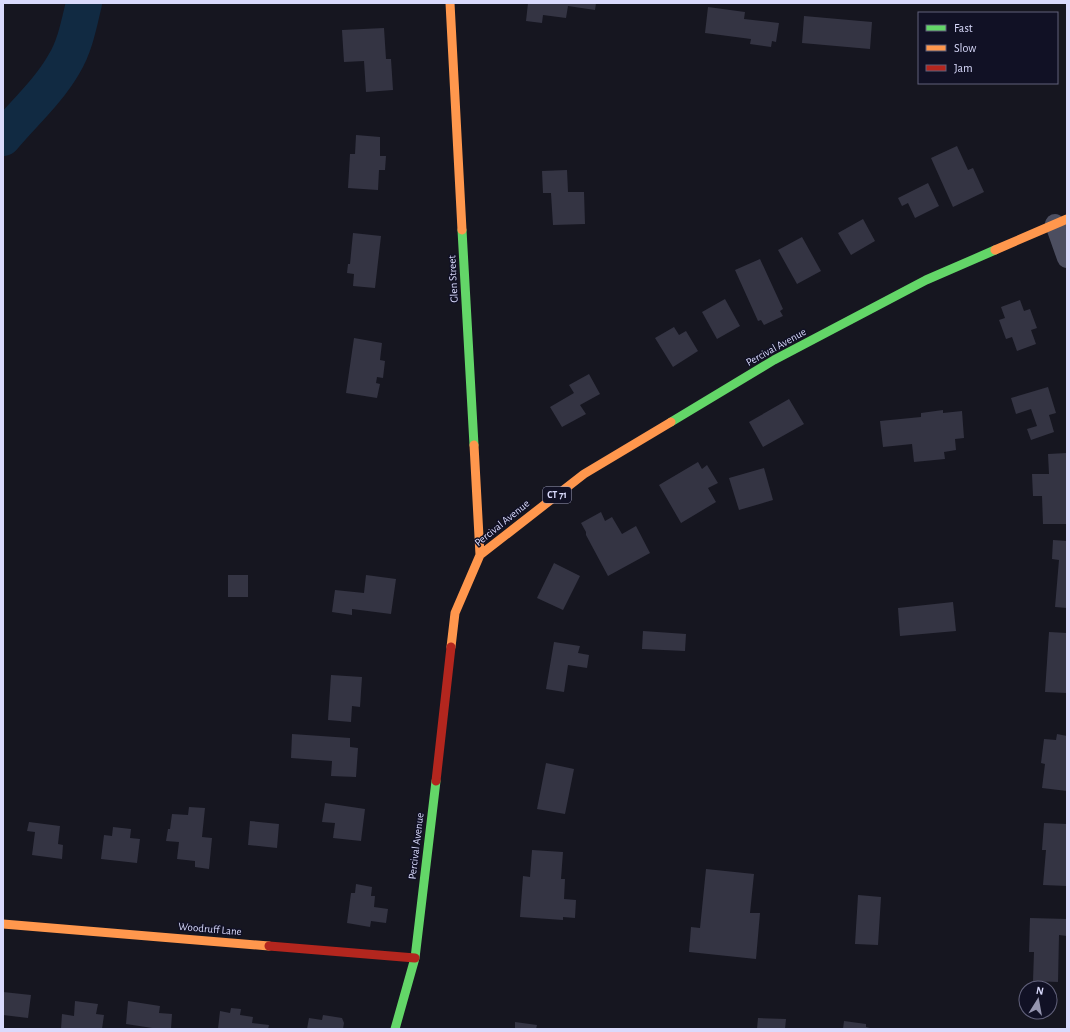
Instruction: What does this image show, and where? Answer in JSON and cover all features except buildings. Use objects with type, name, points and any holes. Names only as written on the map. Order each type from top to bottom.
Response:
[{"type":"main road","name":"Glen Street","points":[[450,3],[480,555]]},
{"type":"main road","name":"Percival Avenue","points":[[395,1029],[415,958],[455,613],[480,555],[584,474],[774,360],[926,280],[1061,222]]},
{"type":"main road","name":"Woodruff Lane","points":[[3,924],[415,958]]},
{"type":"street","points":[[1061,222],[1067,258]]},
{"type":"waterway","points":[[3,138],[51,84],[58,74],[68,57],[74,42],[84,3]]},
{"type":"traffic: fast","points":[[462,230],[474,445]]},
{"type":"traffic: fast","points":[[671,422],[774,360],[926,280],[995,250]]},
{"type":"traffic: fast","points":[[395,1029],[415,958],[436,781]]},
{"type":"traffic: slow","points":[[450,3],[462,230]]},
{"type":"traffic: slow","points":[[995,250],[1067,219]]},
{"type":"traffic: slow","points":[[451,647],[455,613],[480,555],[584,474],[671,422]]},
{"type":"traffic: slow","points":[[474,445],[480,555]]},
{"type":"traffic: slow","points":[[3,924],[269,946]]},
{"type":"traffic: jam","points":[[436,781],[451,647]]},
{"type":"traffic: jam","points":[[269,946],[415,958]]}]
